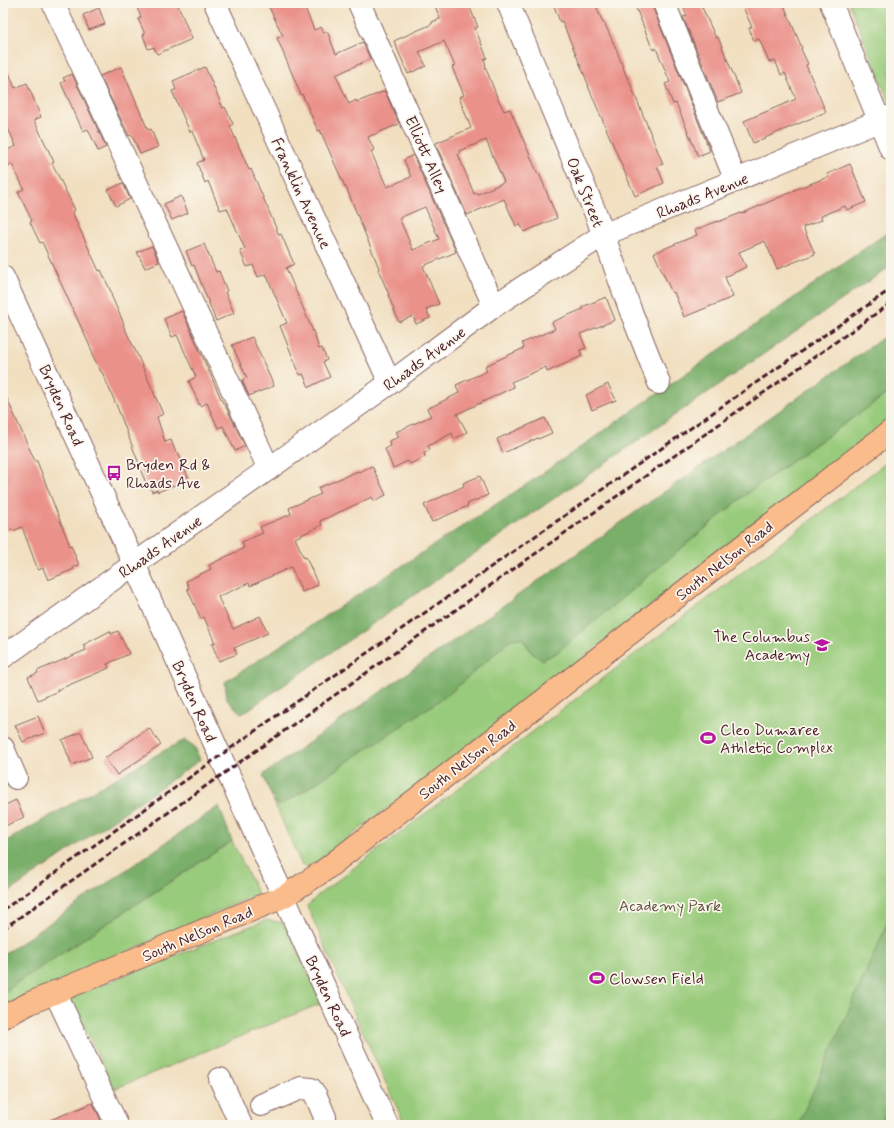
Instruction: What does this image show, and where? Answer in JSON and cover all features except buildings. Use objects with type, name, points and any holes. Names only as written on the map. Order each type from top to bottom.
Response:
[{"type":"main road","name":"South Nelson Road","points":[[3,1017],[55,992],[283,897],[328,867],[891,431]]},
{"type":"street","points":[[53,3],[269,469]]},
{"type":"street","name":"Franklin Avenue","points":[[215,3],[390,383]]},
{"type":"street","name":"Elliott Alley","points":[[359,3],[494,306]]},
{"type":"street","name":"Oak Street","points":[[508,3],[603,235],[659,383]]},
{"type":"street","points":[[664,3],[736,180]]},
{"type":"street","points":[[831,3],[885,118],[891,149]]},
{"type":"street","name":"Rhoads Avenue","points":[[3,657],[390,383],[494,306],[603,235],[885,118]]},
{"type":"street","name":"Bryden Road","points":[[3,276],[387,1125]]},
{"type":"street","points":[[3,748],[16,778]]},
{"type":"street","points":[[55,992],[116,1125]]},
{"type":"street","points":[[220,1079],[241,1125]]},
{"type":"street","points":[[261,1105],[301,1088],[311,1089],[316,1096],[326,1122]]},
{"type":"green space","points":[[849,3],[891,3],[891,107]]},
{"type":"green space","points":[[891,230],[891,266],[242,714],[227,700],[225,682],[539,476]]},
{"type":"green space","points":[[891,332],[891,391],[751,490],[556,653],[542,660],[533,654],[522,638],[511,639],[449,694],[296,796],[280,805],[274,802],[263,775]]},
{"type":"green space","points":[[891,391],[891,418],[736,540],[308,869],[305,865],[302,866],[274,802],[280,805],[296,796],[449,694],[511,639],[522,638],[533,654],[556,653],[751,490]]},
{"type":"green space","name":"Academy Park","points":[[891,459],[891,1125],[405,1125],[307,906],[317,896]]},
{"type":"green space","points":[[185,740],[195,747],[200,760],[3,896],[3,843],[163,751]]},
{"type":"green space","points":[[219,806],[232,841],[3,993],[3,955]]},
{"type":"green space","points":[[232,841],[258,894],[3,1007],[3,993],[18,982]]},
{"type":"green space","points":[[891,915],[891,1096],[882,1125],[798,1125]]},
{"type":"green space","points":[[266,920],[285,923],[322,1003],[114,1089],[70,997]]},
{"type":"water","points":[[891,1096],[891,1125],[882,1125]]},
{"type":"railway","points":[[3,910],[269,721],[891,289]]},
{"type":"railway","points":[[3,929],[891,303]]},
{"type":"place","name":"Bryden Rd & Rhoads Ave","points":[[114,473]]},
{"type":"place","name":"The Columbus Academy","points":[[822,645]]},
{"type":"place","name":"Cleo Dumaree Athletic Complex","points":[[708,738]]},
{"type":"place","name":"Clowsen Field","points":[[597,978]]}]
